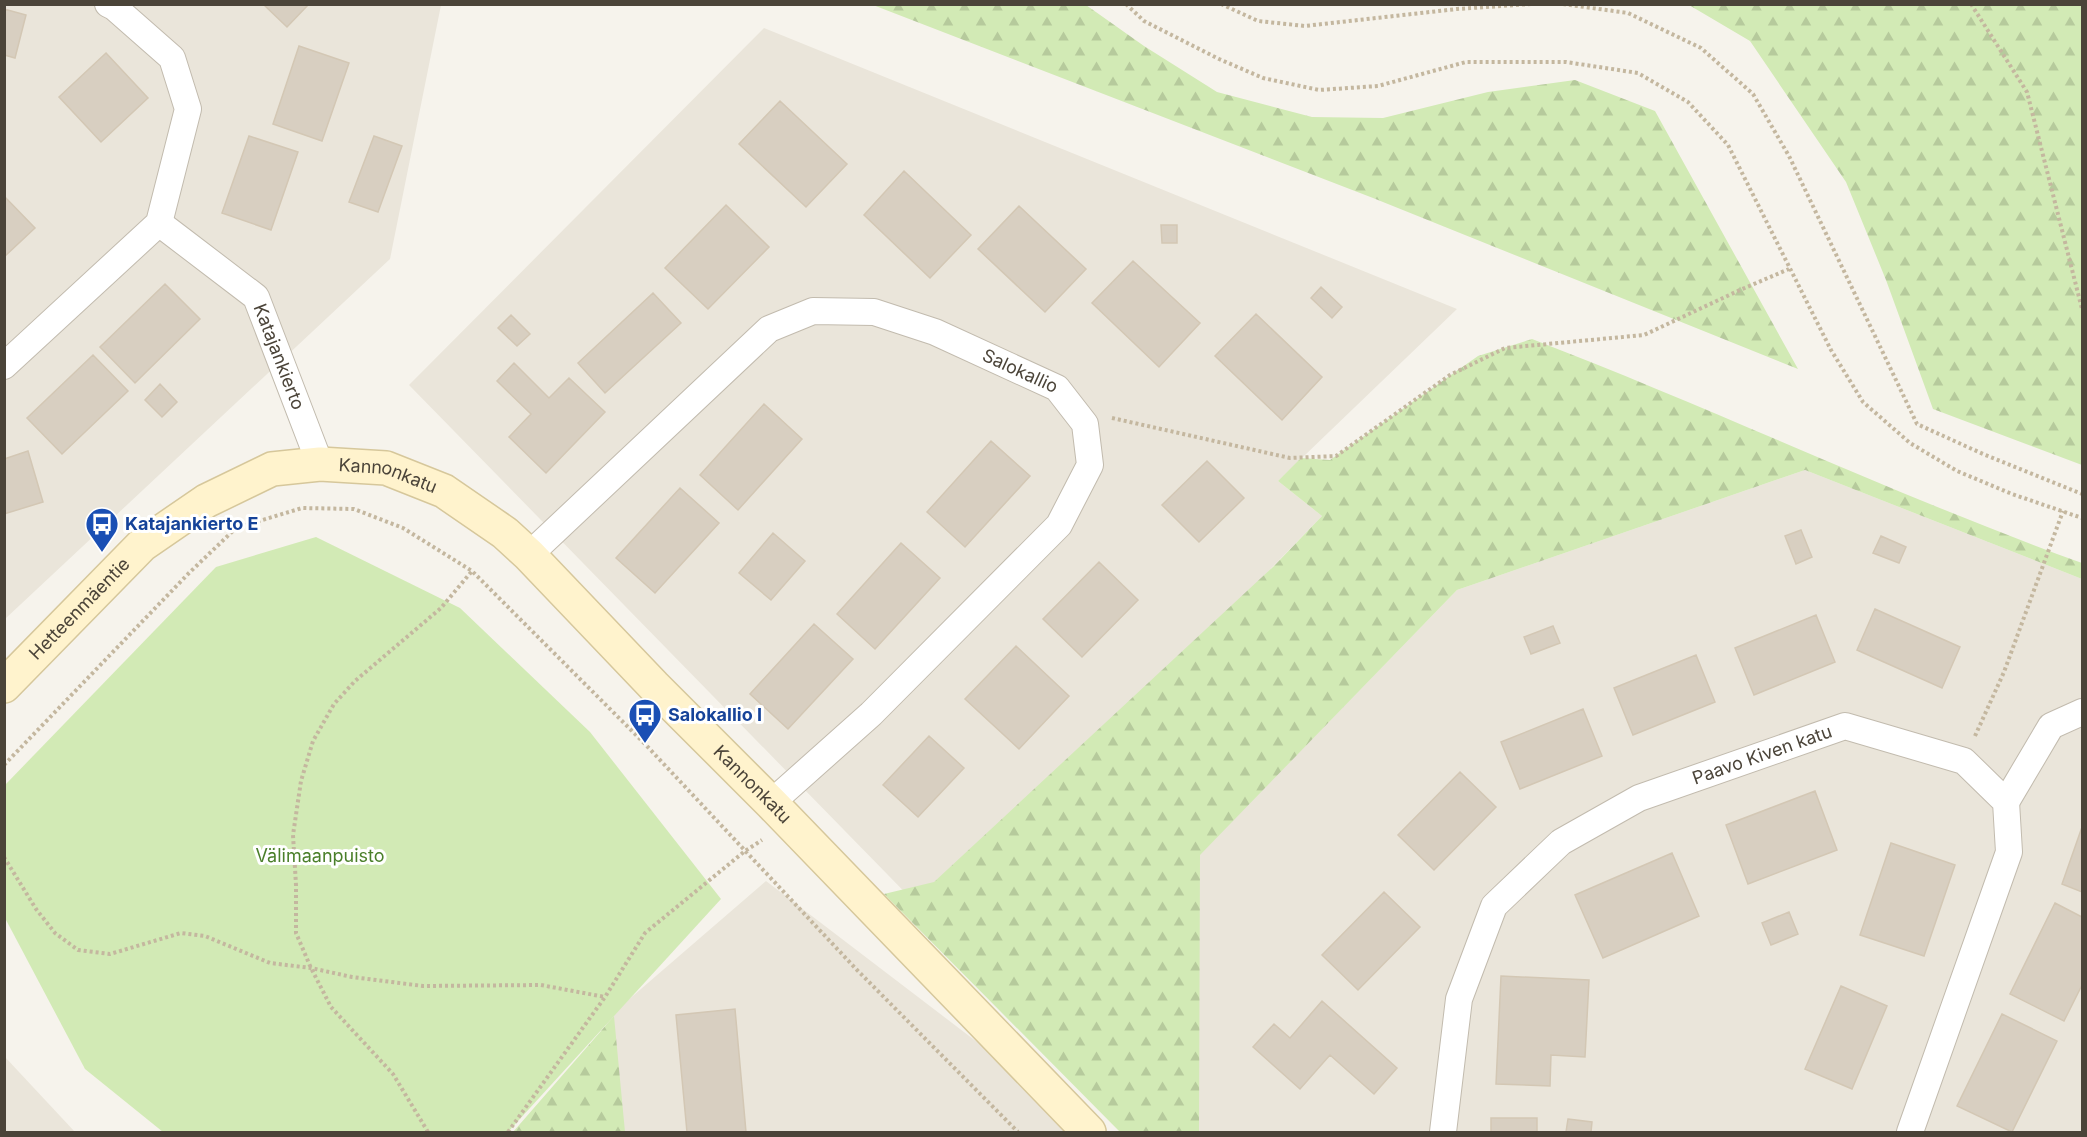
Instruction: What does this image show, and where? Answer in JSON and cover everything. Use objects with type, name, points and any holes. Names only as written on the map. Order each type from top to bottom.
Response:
[{"type":"street","points":[[4,366],[159,223],[188,109],[172,58],[108,4]]},
{"type":"street","name":"Katajankierto","points":[[159,223],[256,297],[320,464]]},
{"type":"street","name":"Salokallio","points":[[529,555],[769,329],[813,311],[874,312],[935,332],[1057,388],[1085,424]]},
{"type":"street","points":[[780,812],[871,714],[1059,525],[1090,465],[1085,424]]},
{"type":"street","name":"Kannonkatu","points":[[320,464],[386,468],[444,491],[505,533],[780,812],[1089,1132]]},
{"type":"street","name":"Hetteenmäentie","points":[[4,686],[142,546],[206,501],[272,469],[320,464]]},
{"type":"street","points":[[1910,1132],[2009,852],[2006,802],[2051,726],[2082,712]]},
{"type":"street","name":"Paavo Kiven katu","points":[[1443,1132],[1459,999],[1494,906],[1561,842],[1639,798],[1845,726],[1964,761],[2006,802]]},
{"type":"path","points":[[1126,4],[1144,21],[1219,59],[1263,78],[1319,90],[1378,86],[1466,62],[1566,62],[1638,74],[1688,102],[1728,145],[1831,350],[1863,402],[1910,443],[1958,471],[2012,494],[2082,518]]},
{"type":"path","points":[[1221,4],[1258,21],[1305,26],[1457,9],[1531,4]]},
{"type":"path","points":[[1563,4],[1628,13],[1701,48],[1753,94],[1789,156],[1917,424],[1983,454],[2082,494]]},
{"type":"path","points":[[1971,4],[2027,92],[2082,309]]},
{"type":"path","points":[[1085,424],[1112,417],[1290,458],[1336,456],[1450,375],[1505,348],[1644,335],[1789,269]]},
{"type":"path","points":[[4,765],[189,573],[236,528],[302,508],[354,509],[403,528],[472,571],[645,744],[857,970],[1018,1132]]},
{"type":"path","points":[[1964,761],[2004,672],[2063,511]]},
{"type":"path","points":[[428,1132],[393,1074],[331,1007],[311,968],[296,933],[293,835],[301,781],[313,741],[334,704],[355,681],[441,608],[472,571]]},
{"type":"path","points":[[508,1132],[605,997],[645,933],[745,851],[780,812]]},
{"type":"path","points":[[4,857],[36,909],[55,933],[78,950],[110,954],[181,933],[205,936],[270,963],[311,968],[352,977],[423,986],[541,985],[605,997]]},
{"type":"shaded area","points":[[5,5],[441,5],[390,259],[5,619]]},
{"type":"shaded area","points":[[764,28],[1457,309],[1278,481],[1322,516],[931,919],[409,385]]},
{"type":"shaded area","points":[[1805,470],[2082,579],[2082,1132],[1199,1132],[1199,855],[1457,590]]},
{"type":"shaded area","points":[[766,881],[1095,1132],[618,1132],[605,1020]]},
{"type":"shaded area","points":[[5,1057],[75,1132],[5,1132]]},
{"type":"green space","points":[[873,5],[1086,5],[1144,46],[1217,92],[1312,117],[1383,118],[1488,92],[1575,80],[1655,111],[1798,369],[1373,198]]},
{"type":"green space","points":[[1689,5],[2082,5],[2082,465],[1933,409],[1886,280],[1846,182],[1750,41]]},
{"type":"green space","points":[[1532,339],[1944,510],[2082,563],[2082,579],[1805,470],[1457,590],[1200,855],[1199,1132],[1120,1132],[884,894],[934,882],[1274,566],[1322,516],[1278,481],[1301,458],[1330,460],[1478,356]]},
{"type":"green space","name":"Välimaanpuisto","points":[[316,537],[460,608],[590,732],[721,899],[508,1132],[163,1132],[85,1069],[5,918],[5,785],[216,567]]},
{"type":"green space","points":[[614,1016],[625,1132],[513,1132]]},
{"type":"building","points":[[263,4],[309,4],[287,27]]},
{"type":"building","points":[[4,9],[26,15],[15,58],[4,55]]},
{"type":"building","points":[[299,46],[349,63],[322,141],[273,124]]},
{"type":"building","points":[[106,53],[148,98],[101,142],[59,97]]},
{"type":"building","points":[[780,101],[847,164],[806,207],[739,144]]},
{"type":"building","points":[[249,136],[298,152],[271,230],[222,213]]},
{"type":"building","points":[[374,136],[402,146],[378,212],[349,202]]},
{"type":"building","points":[[904,171],[971,235],[930,278],[864,215]]},
{"type":"building","points":[[4,196],[35,228],[4,257]]},
{"type":"building","points":[[726,205],[769,247],[708,309],[665,268]]},
{"type":"building","points":[[1019,206],[1086,269],[1045,312],[978,249]]},
{"type":"building","points":[[1161,225],[1177,225],[1177,243],[1162,243]]},
{"type":"building","points":[[1133,261],[1200,323],[1159,367],[1092,303]]},
{"type":"building","points":[[165,284],[200,319],[135,383],[100,347]]},
{"type":"building","points":[[1321,287],[1342,307],[1332,318],[1311,298]]},
{"type":"building","points":[[653,293],[681,323],[605,393],[578,363]]},
{"type":"building","points":[[1256,314],[1322,377],[1282,420],[1215,356]]},
{"type":"building","points":[[511,315],[530,334],[517,346],[498,328]]},
{"type":"building","points":[[93,355],[128,391],[62,454],[27,418]]},
{"type":"building","points":[[514,363],[549,398],[569,378],[605,412],[546,473],[509,437],[531,414],[497,381]]},
{"type":"building","points":[[160,384],[177,402],[162,417],[145,400]]},
{"type":"building","points":[[764,404],[802,439],[738,510],[700,475]]},
{"type":"building","points":[[991,441],[1030,476],[965,547],[927,512]]},
{"type":"building","points":[[28,451],[43,502],[4,514],[4,459]]},
{"type":"building","points":[[1207,461],[1244,498],[1199,542],[1162,505]]},
{"type":"building","points":[[680,488],[719,523],[655,593],[616,558]]},
{"type":"building","points":[[1801,530],[1812,557],[1796,564],[1785,536]]},
{"type":"building","points":[[773,533],[805,561],[771,600],[739,573]]},
{"type":"building","points":[[1881,536],[1906,547],[1899,563],[1873,553]]},
{"type":"building","points":[[901,543],[940,578],[875,649],[837,614]]},
{"type":"building","points":[[1099,562],[1138,600],[1082,657],[1043,619]]},
{"type":"building","points":[[1875,609],[1960,647],[1942,688],[1857,650]]},
{"type":"building","points":[[1816,615],[1835,662],[1754,695],[1735,648]]},
{"type":"building","points":[[814,624],[853,659],[788,729],[750,694]]},
{"type":"building","points":[[1553,626],[1560,643],[1531,654],[1524,637]]},
{"type":"building","points":[[1016,646],[1069,696],[1019,749],[965,699]]},
{"type":"building","points":[[1696,655],[1715,702],[1633,735],[1614,688]]},
{"type":"building","points":[[1583,709],[1602,756],[1520,789],[1501,742]]},
{"type":"building","points":[[929,736],[964,768],[918,817],[883,785]]},
{"type":"building","points":[[1460,772],[1496,807],[1434,870],[1398,835]]},
{"type":"building","points":[[1815,791],[1837,850],[1748,884],[1726,825]]},
{"type":"building","points":[[2082,827],[2082,892],[2062,884]]},
{"type":"building","points":[[1891,843],[1955,865],[1924,956],[1860,935]]},
{"type":"building","points":[[1672,853],[1699,916],[1603,958],[1575,895]]},
{"type":"building","points":[[1384,892],[1420,927],[1358,990],[1322,955]]},
{"type":"building","points":[[2055,903],[2082,917],[2082,985],[2064,1021],[2010,994]]},
{"type":"building","points":[[1789,912],[1798,934],[1771,945],[1762,923]]},
{"type":"building","points":[[1501,976],[1589,980],[1585,1057],[1551,1055],[1550,1086],[1496,1084]]},
{"type":"building","points":[[1841,986],[1887,1006],[1852,1089],[1805,1069]]},
{"type":"building","points":[[1322,1001],[1397,1068],[1374,1094],[1330,1055],[1300,1089],[1253,1047],[1274,1024],[1290,1038]]},
{"type":"building","points":[[735,1009],[746,1132],[687,1132],[676,1015]]},
{"type":"building","points":[[2002,1014],[2057,1041],[2012,1132],[1957,1106]]},
{"type":"building","points":[[1491,1118],[1537,1118],[1537,1132],[1491,1132]]},
{"type":"building","points":[[1568,1119],[1592,1122],[1591,1132],[1566,1132]]},
{"type":"place","name":"Katajankierto E","points":[[102,553]]},
{"type":"place","name":"Salokallio I","points":[[645,744]]}]
